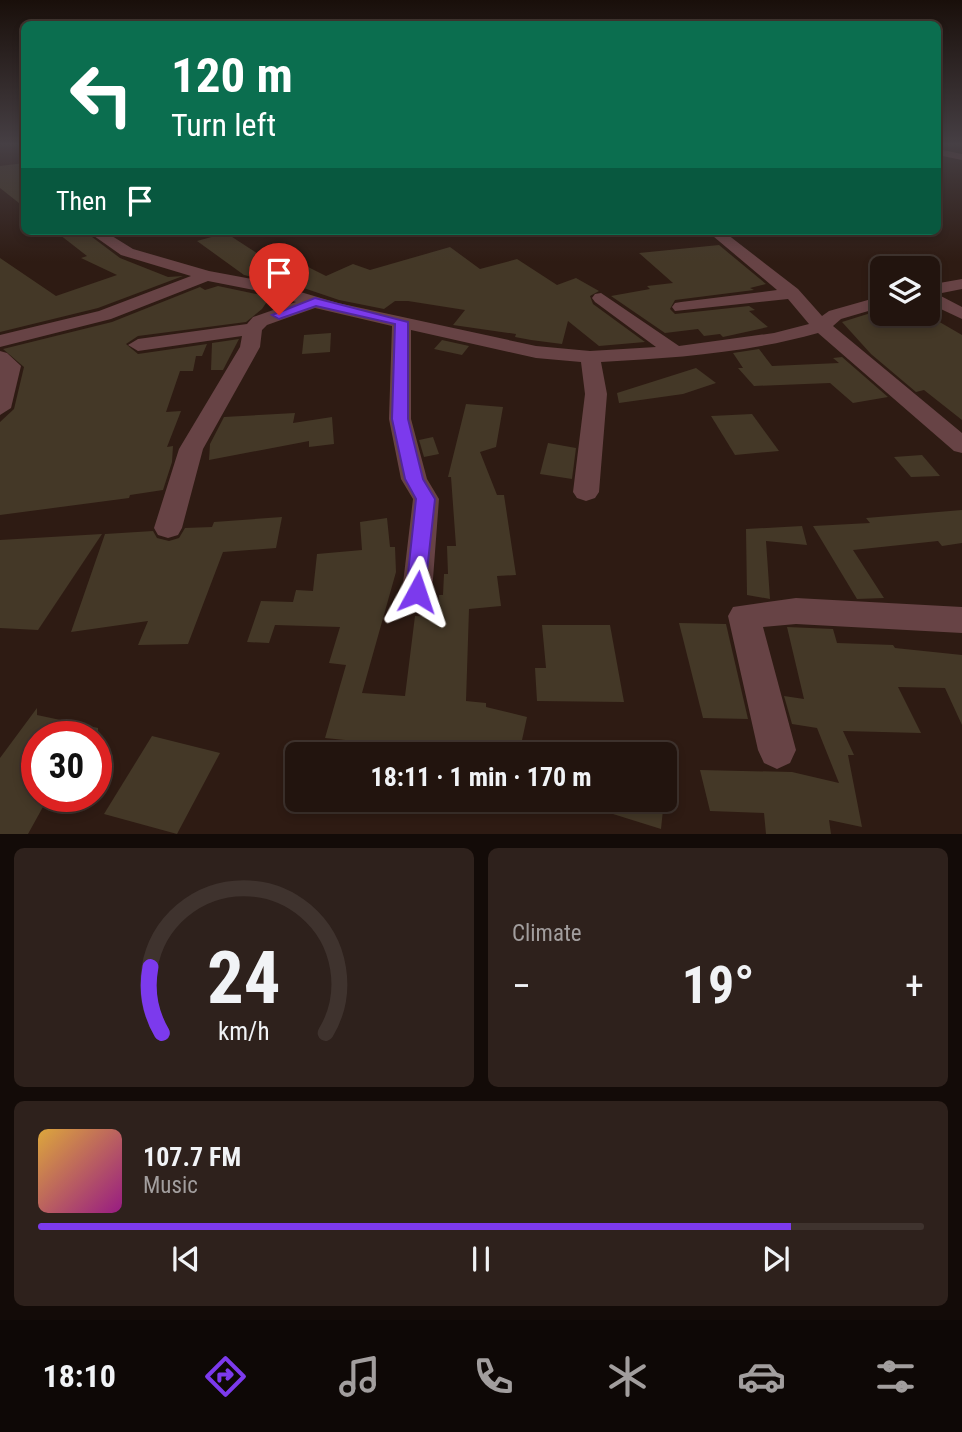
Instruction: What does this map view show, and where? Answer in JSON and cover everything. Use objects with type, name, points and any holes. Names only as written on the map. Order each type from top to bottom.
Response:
[{"type":"street","points":[[100,235],[127,252],[207,276],[257,285],[315,302],[536,352],[590,357],[675,352],[776,339],[821,326],[835,315],[870,305]]},
{"type":"street","points":[[719,235],[792,293],[821,326],[957,436]]},
{"type":"street","points":[[0,341],[105,315],[207,276]]},
{"type":"street","points":[[940,287],[962,284]]},
{"type":"street","points":[[681,307],[792,293]]},
{"type":"street","points":[[601,298],[675,352]]},
{"type":"street","points":[[168,528],[191,449],[250,347],[253,329],[260,321],[315,302]]},
{"type":"street","points":[[940,302],[962,314]]},
{"type":"street","points":[[402,322],[400,419],[414,479],[426,499],[417,592]]},
{"type":"street","points":[[138,345],[253,329]]},
{"type":"street","points":[[0,357],[12,366],[0,408]]},
{"type":"street","points":[[586,492],[596,394],[590,357]]},
{"type":"street","points":[[776,750],[744,616],[796,611],[962,620]]},
{"type":"building","points":[[0,184],[21,184],[21,205],[0,188]]},
{"type":"building","points":[[60,235],[89,235],[120,258],[168,277],[183,276],[98,308],[0,332],[0,258],[56,296],[117,275],[81,258],[87,256]]},
{"type":"building","points":[[229,235],[269,261],[284,255],[326,276],[353,264],[370,270],[450,247],[480,269],[517,259],[557,285],[576,278],[599,291],[590,296],[593,304],[645,342],[599,346],[568,321],[562,344],[531,340],[515,337],[516,334],[453,325],[465,310],[408,301],[395,301],[384,309],[339,300],[286,282],[283,284],[244,275],[197,241]]},
{"type":"building","points":[[719,245],[766,284],[750,288],[754,290],[675,300],[670,309],[675,314],[749,306],[755,310],[749,311],[768,327],[723,337],[720,334],[704,336],[698,329],[665,333],[611,296],[650,289],[647,286],[673,283],[639,253]]},
{"type":"building","points":[[218,286],[270,297],[262,309],[246,322],[138,336],[126,344],[138,354],[207,344],[202,356],[196,356],[193,371],[180,371],[166,412],[181,411],[167,447],[173,446],[172,462],[163,490],[130,495],[129,498],[0,515],[0,422],[14,409],[24,367],[3,349],[112,322],[200,287],[205,290]]},
{"type":"building","points":[[870,313],[870,326],[940,326],[940,322],[962,335],[962,420],[924,390],[916,392],[871,354],[842,322]]},
{"type":"building","points":[[331,333],[330,352],[302,354],[304,335]]},
{"type":"building","points":[[239,339],[223,370],[211,370],[212,343]]},
{"type":"building","points":[[442,340],[469,346],[462,355],[434,349]]},
{"type":"building","points":[[759,349],[772,366],[839,363],[833,358],[842,357],[888,397],[853,403],[830,383],[754,386],[738,368],[743,368],[733,353]]},
{"type":"building","points":[[696,368],[716,383],[683,394],[619,403],[617,393]]},
{"type":"building","points":[[466,404],[503,407],[496,447],[480,452],[497,495],[504,495],[516,575],[497,576],[501,606],[469,609],[466,701],[486,703],[486,707],[527,717],[522,742],[365,742],[325,738],[346,665],[329,663],[340,627],[275,625],[269,643],[247,642],[261,601],[293,602],[296,590],[313,591],[317,554],[362,550],[360,522],[387,518],[390,547],[395,547],[396,572],[362,693],[405,696],[415,616],[440,617],[439,595],[443,595],[444,574],[448,574],[447,546],[456,546],[451,477],[448,477]]},
{"type":"building","points":[[295,413],[293,423],[332,417],[334,444],[309,447],[309,441],[209,460],[210,444],[224,417]]},
{"type":"building","points":[[752,414],[779,451],[735,455],[711,416]]},
{"type":"building","points":[[433,437],[439,454],[424,457],[419,440]]},
{"type":"building","points":[[548,443],[576,448],[572,479],[540,474]]},
{"type":"building","points":[[922,455],[940,476],[911,477],[894,457]]},
{"type":"building","points":[[962,510],[962,543],[942,546],[938,541],[853,550],[884,598],[857,599],[813,526],[870,523],[866,518]]},
{"type":"building","points":[[282,517],[276,548],[223,552],[188,644],[138,645],[148,621],[71,632],[105,534],[153,531],[157,538],[169,541],[179,538],[185,528],[212,527],[214,522]]},
{"type":"building","points":[[802,526],[807,545],[766,541],[770,599],[747,595],[746,529]]},
{"type":"building","points":[[102,534],[38,630],[0,628],[0,540]]},
{"type":"building","points":[[679,623],[726,624],[748,719],[703,718]]},
{"type":"building","points":[[542,625],[610,625],[624,702],[537,701],[535,668],[546,668]]},
{"type":"building","points":[[787,627],[833,629],[837,643],[893,645],[895,648],[962,655],[962,725],[945,688],[898,687],[921,733],[843,731],[854,755],[848,755],[862,827],[829,820],[831,834],[766,834],[764,813],[710,811],[700,770],[792,772],[839,783],[817,728],[792,724],[784,696],[804,699]]},
{"type":"building","points":[[37,708],[37,715],[65,721],[27,721]]},
{"type":"building","points":[[21,730],[21,812],[40,812],[28,834],[0,834],[0,758]]},
{"type":"building","points":[[152,736],[220,753],[177,834],[104,814],[112,812],[112,801]]},
{"type":"building","points":[[607,812],[663,812],[661,829]]},
{"type":"route","points":[[279,315],[315,302],[402,322],[400,419],[414,479],[426,499],[417,592]]}]
